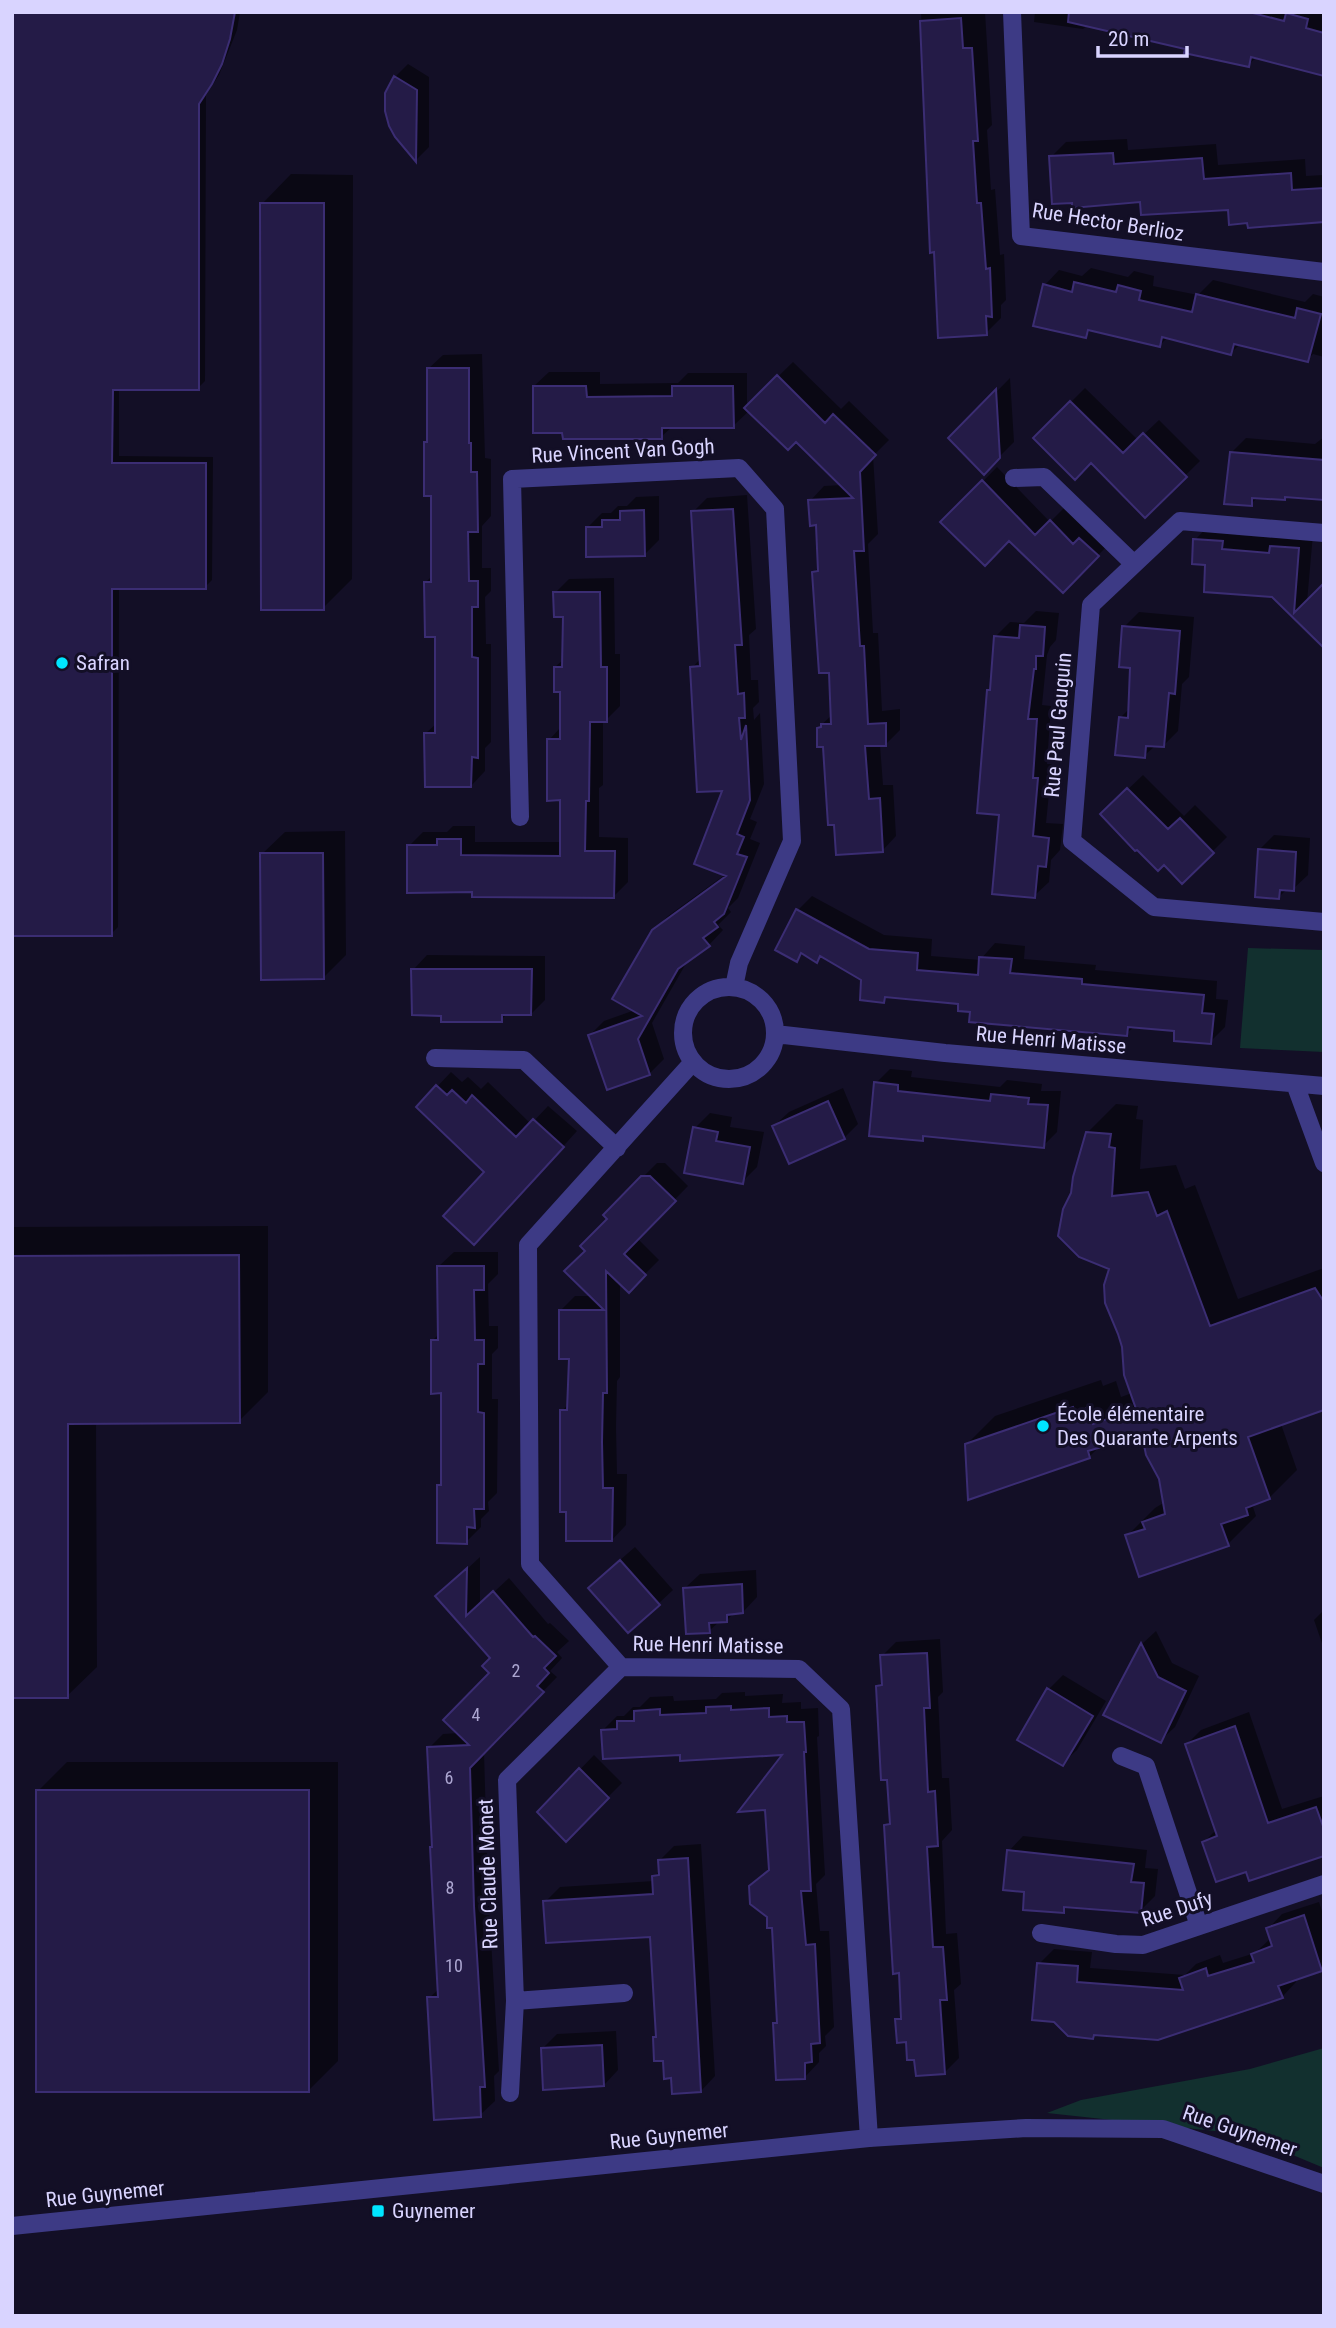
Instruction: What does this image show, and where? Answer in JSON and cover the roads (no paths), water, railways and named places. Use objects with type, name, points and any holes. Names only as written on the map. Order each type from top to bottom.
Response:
[{"type":"street","name":"Rue Hector Berlioz","points":[[1012,12],[1020,236],[1324,272]]},
{"type":"street","name":"Rue Vincent Van Gogh","points":[[520,817],[512,479],[739,468],[775,509],[792,841],[739,963],[734,987]]},
{"type":"street","points":[[1014,478],[1044,477],[1134,564]]},
{"type":"street","name":"Rue Paul Gauguin","points":[[1324,533],[1180,521],[1091,605],[1072,841],[1154,907],[1324,922]]},
{"type":"street","points":[[734,987],[750,992],[764,1002],[772,1017],[775,1034],[771,1050],[762,1064],[749,1074],[734,1079],[718,1078],[704,1072],[692,1062],[684,1045],[683,1028],[688,1010],[700,997],[716,988],[734,987]]},
{"type":"street","name":"Rue Henri Matisse","points":[[775,1034],[950,1054],[1324,1086]]},
{"type":"street","points":[[435,1058],[524,1060],[617,1148]]},
{"type":"street","name":"Rue Henri Matisse","points":[[692,1062],[528,1245],[530,1564],[621,1667],[799,1669],[841,1709],[869,2138]]},
{"type":"street","points":[[1295,1084],[1324,1163]]},
{"type":"street","name":"Rue Claude Monet","points":[[510,2093],[515,2001],[507,1780],[621,1667]]},
{"type":"street","points":[[1121,1756],[1146,1766],[1199,1926]]},
{"type":"street","name":"Rue Dufy","points":[[1041,1933],[1116,1944],[1143,1945],[1324,1884]]},
{"type":"street","points":[[515,2001],[624,1993]]},
{"type":"street","name":"Rue Guynemer","points":[[12,2226],[869,2138],[1026,2128],[1163,2129],[1324,2184]]},
{"type":"place","name":"Safran","points":[[62,663]]},
{"type":"place","name":"École élémentaire Des Quarante Arpents","points":[[1043,1426]]},
{"type":"place","name":"Guynemer","points":[[378,2211]]}]
